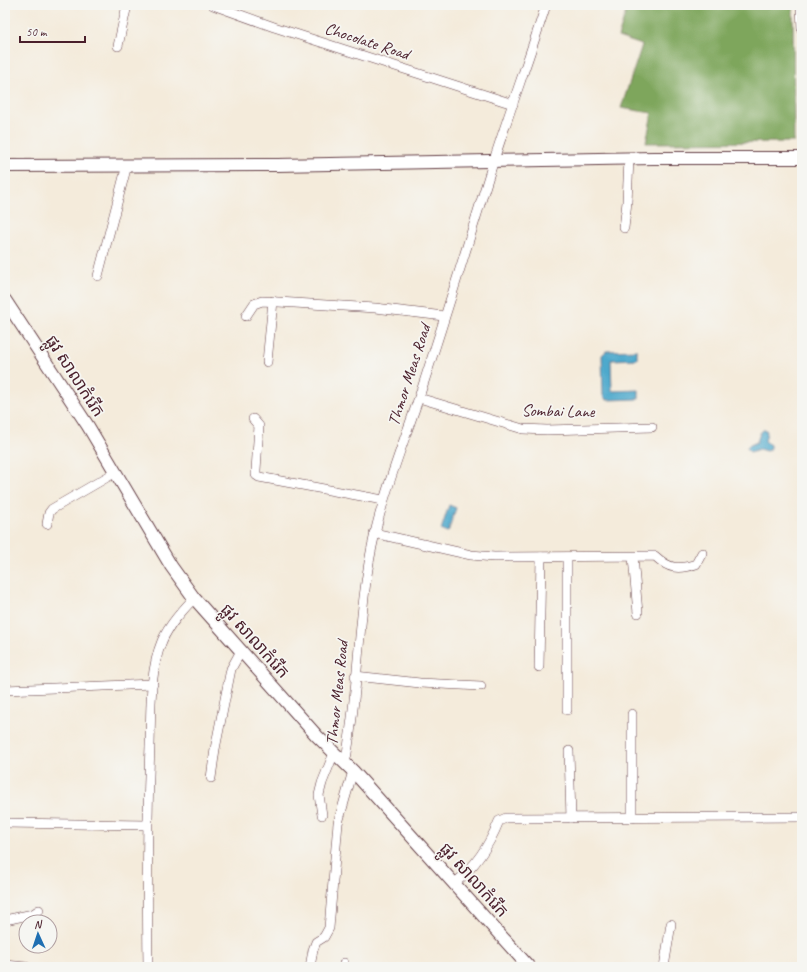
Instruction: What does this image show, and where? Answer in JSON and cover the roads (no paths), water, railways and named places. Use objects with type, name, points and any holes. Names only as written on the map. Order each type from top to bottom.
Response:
[{"type":"street","points":[[118,46],[127,5]]},
{"type":"street","name":"Chocolate Road","points":[[213,5],[274,28],[513,104]]},
{"type":"street","name":"Thmor Meas Road","points":[[310,967],[316,942],[324,937],[329,928],[338,823],[349,768],[355,676],[364,589],[374,533],[383,500],[427,400],[444,316],[493,161],[546,5]]},
{"type":"street","points":[[801,5],[802,30]]},
{"type":"street","points":[[5,166],[277,165],[629,159],[802,158]]},
{"type":"street","points":[[624,228],[629,159]]},
{"type":"street","points":[[98,276],[127,165]]},
{"type":"street","name":"ផ្លូវ សាលាកំរើក","points":[[5,300],[88,426],[171,566],[194,598],[334,753],[455,883],[529,967]]},
{"type":"street","points":[[246,316],[254,304],[262,301],[273,301],[375,308],[444,316]]},
{"type":"street","points":[[267,362],[273,301]]},
{"type":"street","name":"Sombai Lane","points":[[427,400],[523,429],[547,430],[652,426]]},
{"type":"street","points":[[252,418],[258,426],[256,475],[259,477],[383,500]]},
{"type":"street","points":[[47,524],[49,513],[52,509],[116,472]]},
{"type":"street","points":[[374,533],[477,556],[494,557],[655,556],[667,566],[684,567],[696,564],[702,552]]},
{"type":"street","points":[[539,667],[541,557]]},
{"type":"street","points":[[567,557],[567,710]]},
{"type":"street","points":[[633,557],[638,613]]},
{"type":"street","points":[[148,967],[147,825],[153,684],[161,642],[180,613],[194,598]]},
{"type":"street","points":[[211,778],[215,749],[231,669],[241,651]]},
{"type":"street","points":[[355,676],[420,684],[481,686]]},
{"type":"street","points":[[5,690],[153,684]]},
{"type":"street","points":[[632,714],[632,818]]},
{"type":"street","points":[[569,752],[571,818]]},
{"type":"street","points":[[322,815],[319,795],[334,753]]},
{"type":"street","points":[[455,883],[473,867],[486,849],[500,820],[506,818],[802,817]]},
{"type":"street","points":[[5,823],[147,825]]},
{"type":"street","points":[[5,920],[33,914],[39,910]]},
{"type":"street","points":[[664,967],[671,924]]},
{"type":"street","points":[[5,965],[26,967]]},
{"type":"water","points":[[637,350],[637,359],[611,360],[612,391],[639,390],[639,399],[607,400],[603,396],[602,355],[606,351]]},
{"type":"water","points":[[763,430],[766,430],[767,432],[765,441],[770,445],[770,450],[766,451],[759,449],[750,452],[747,449],[748,446],[757,442],[760,433]]},
{"type":"water","points":[[449,505],[456,508],[448,532],[441,530]]}]
